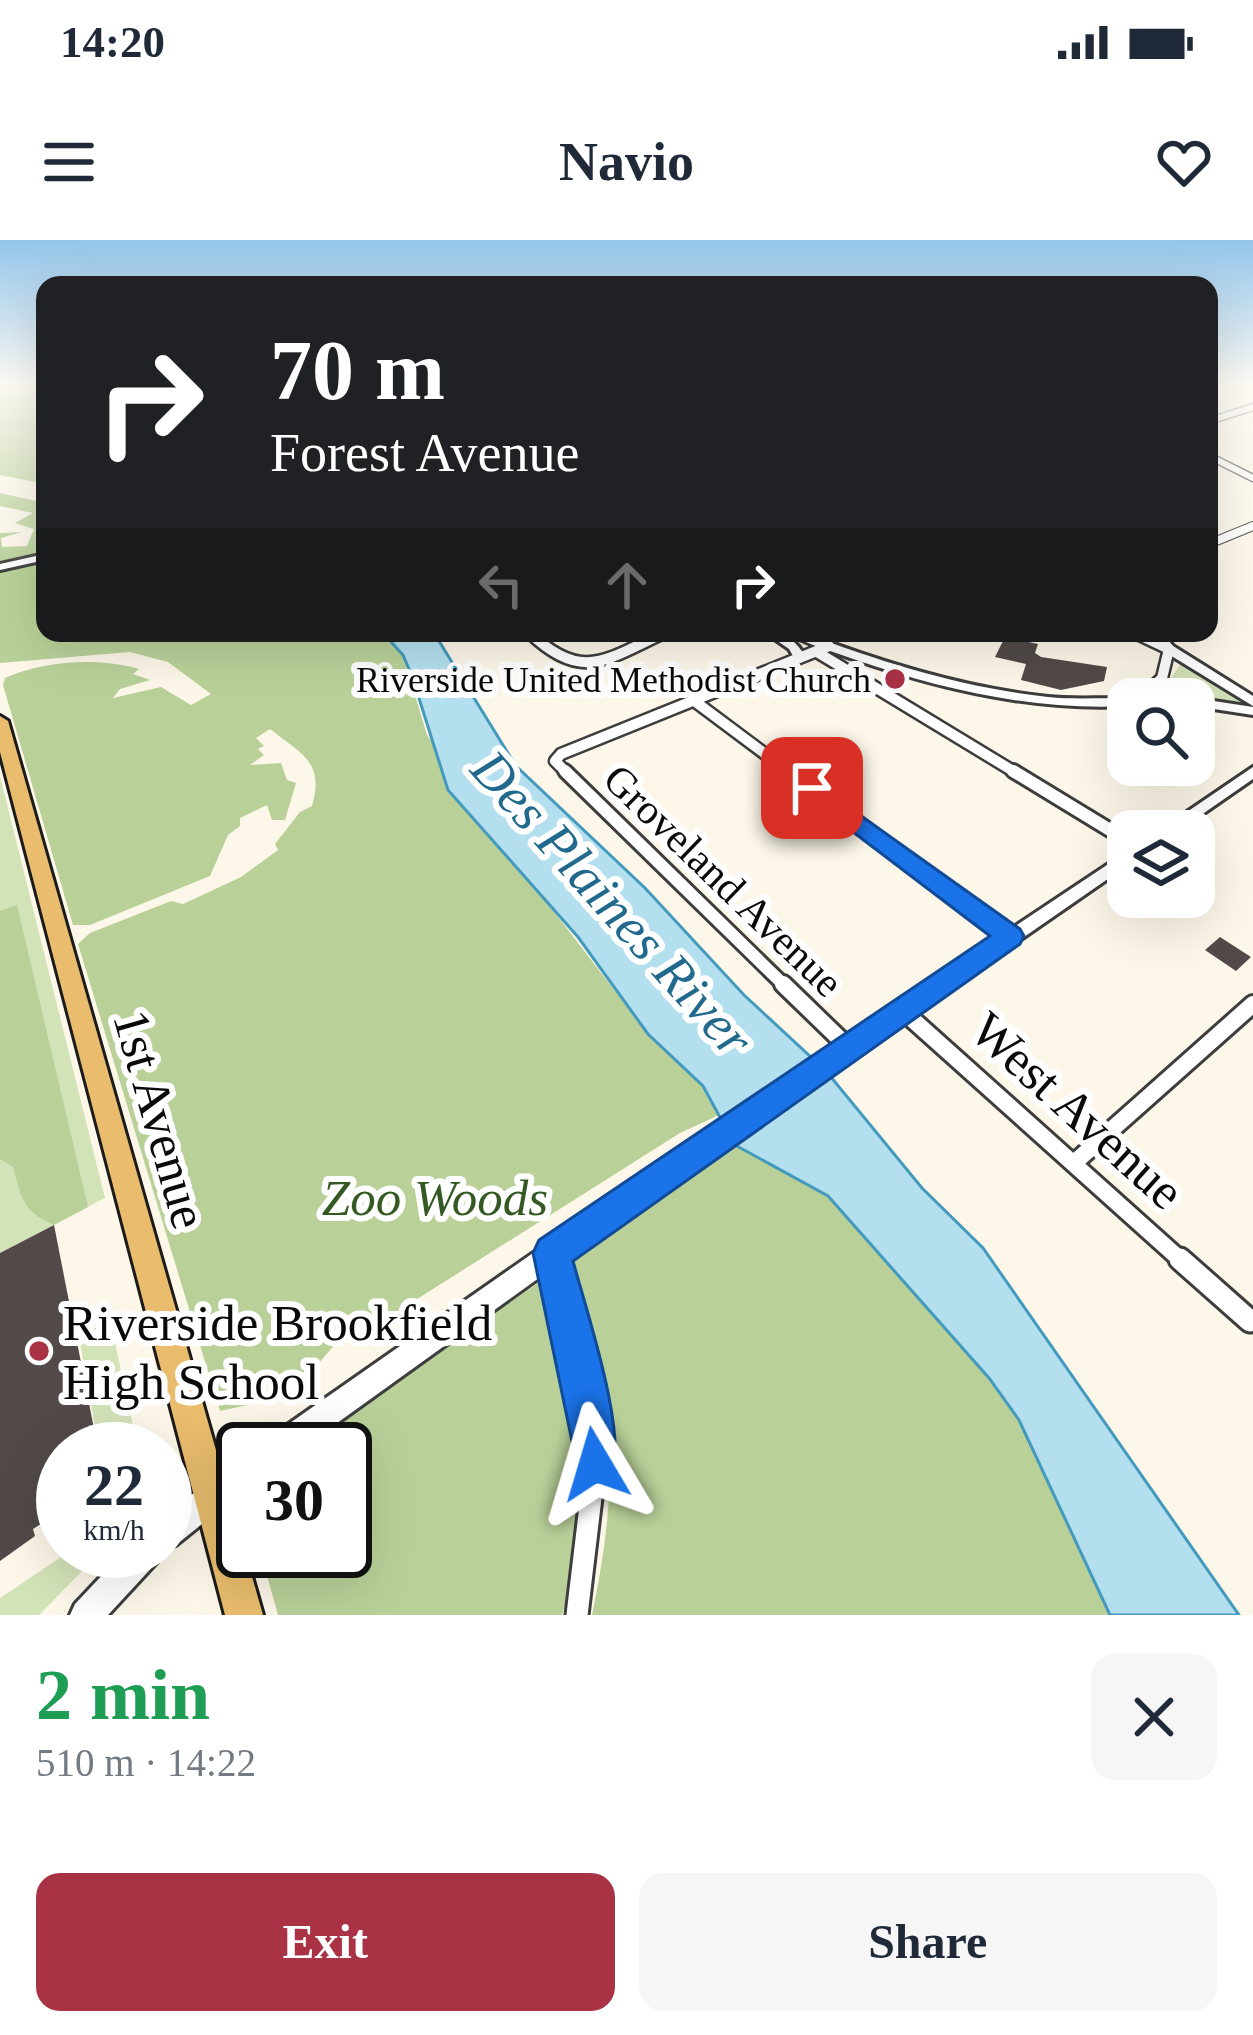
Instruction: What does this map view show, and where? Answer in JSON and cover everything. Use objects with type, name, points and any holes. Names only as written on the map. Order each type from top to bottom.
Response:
[{"type":"main road","name":"1st Avenue","points":[[0,721],[216,1444]]},
{"type":"main road","name":"1st Avenue","points":[[239,1578],[244,1615]]},
{"type":"street","points":[[1218,460],[1253,478]]},
{"type":"street","points":[[1218,540],[1253,526]]},
{"type":"street","points":[[0,567],[36,558]]},
{"type":"street","points":[[540,642],[556,657],[586,666],[604,663],[646,642]]},
{"type":"street","points":[[786,642],[800,658]]},
{"type":"street","points":[[801,642],[1012,697],[1073,705],[1107,704]]},
{"type":"street","points":[[810,642],[1107,828]]},
{"type":"street","points":[[1154,642],[1253,706]]},
{"type":"street","points":[[1163,642],[1169,649]]},
{"type":"street","points":[[694,700],[823,649]]},
{"type":"street","points":[[1161,678],[1169,649]]},
{"type":"street","points":[[694,700],[1010,936]]},
{"type":"street","name":"Groveland Avenue","points":[[694,700],[556,758],[840,1054]]},
{"type":"street","points":[[1215,703],[1253,706]]},
{"type":"street","points":[[1197,810],[1253,772]]},
{"type":"street","points":[[315,1422],[1107,871]]},
{"type":"street","points":[[1074,1162],[1253,1004]]},
{"type":"street","name":"West Avenue","points":[[903,1011],[1250,1321]]},
{"type":"street","points":[[552,1253],[586,1390],[595,1464],[577,1615]]},
{"type":"street","points":[[192,1513],[216,1494]]},
{"type":"street","points":[[86,1615],[121,1578]]},
{"type":"green space","points":[[0,446],[36,446],[36,482],[0,475]]},
{"type":"green space","points":[[0,493],[36,501],[36,555],[0,563],[0,533],[22,532],[1,538],[2,547],[27,546],[34,529],[15,523],[33,513],[0,506]]},
{"type":"green space","name":"Zoo Woods","points":[[36,563],[36,642],[391,642],[403,655],[427,735],[522,870],[648,1034],[703,1086],[719,1115],[680,1133],[395,1313],[346,1331],[320,1362],[252,1404],[220,1411],[78,944],[90,933],[171,901],[183,904],[241,877],[278,850],[275,844],[300,812],[312,806],[315,778],[300,752],[270,729],[256,738],[264,746],[258,749],[264,755],[250,765],[281,763],[287,780],[296,783],[285,820],[272,820],[267,805],[240,818],[240,826],[228,835],[210,876],[90,925],[73,925],[3,685],[5,678],[53,665],[106,663],[139,669],[133,674],[150,680],[120,689],[113,698],[161,687],[191,705],[211,694],[168,662],[130,652],[0,663],[0,571]]},
{"type":"green space","points":[[1182,662],[1208,678],[1171,678]]},
{"type":"green space","points":[[1215,683],[1247,704],[1215,701]]},
{"type":"green space","points":[[0,776],[105,1198],[0,1253]]},
{"type":"green space","points":[[17,905],[88,1207],[54,1225],[29,1209],[13,1167],[0,1159],[0,911]]},
{"type":"green space","points":[[735,1145],[828,1196],[989,1378],[1019,1420],[1110,1615],[592,1615],[607,1519],[609,1446],[599,1386],[568,1278],[568,1260],[713,1153]]},
{"type":"green space","points":[[542,1280],[557,1307],[579,1443],[577,1547],[562,1615],[278,1615],[268,1578],[372,1578],[372,1422],[336,1422]]},
{"type":"green space","points":[[110,1320],[132,1422],[94,1422],[79,1337]]},
{"type":"green space","points":[[36,1574],[36,1578],[75,1578],[39,1615],[0,1615],[0,1598]]},
{"type":"water","name":"Des Plaines River","points":[[391,642],[440,642],[516,766],[826,1071],[922,1188],[983,1248],[1239,1615],[1110,1615],[1019,1420],[989,1378],[828,1196],[735,1145],[703,1086],[648,1034],[578,937],[448,790],[403,655]]},
{"type":"building","points":[[1002,642],[1029,642],[1038,644],[1035,653],[1041,657],[1107,667],[1104,681],[1061,690],[1021,680],[1026,664],[995,657]]},
{"type":"building","points":[[1220,937],[1251,957],[1236,971],[1205,950]]},
{"type":"building","name":"Riverside Brookfield High School","points":[[54,1225],[93,1422],[36,1422],[35,1536],[0,1561],[0,1253]]},
{"type":"place","name":"Riverside United Methodist Church","points":[[895,679]]},
{"type":"place","name":"Riverside Brookfield High School","points":[[39,1351]]},
{"type":"route","points":[[595,1464],[586,1390],[552,1253],[1010,936],[812,788]]}]
